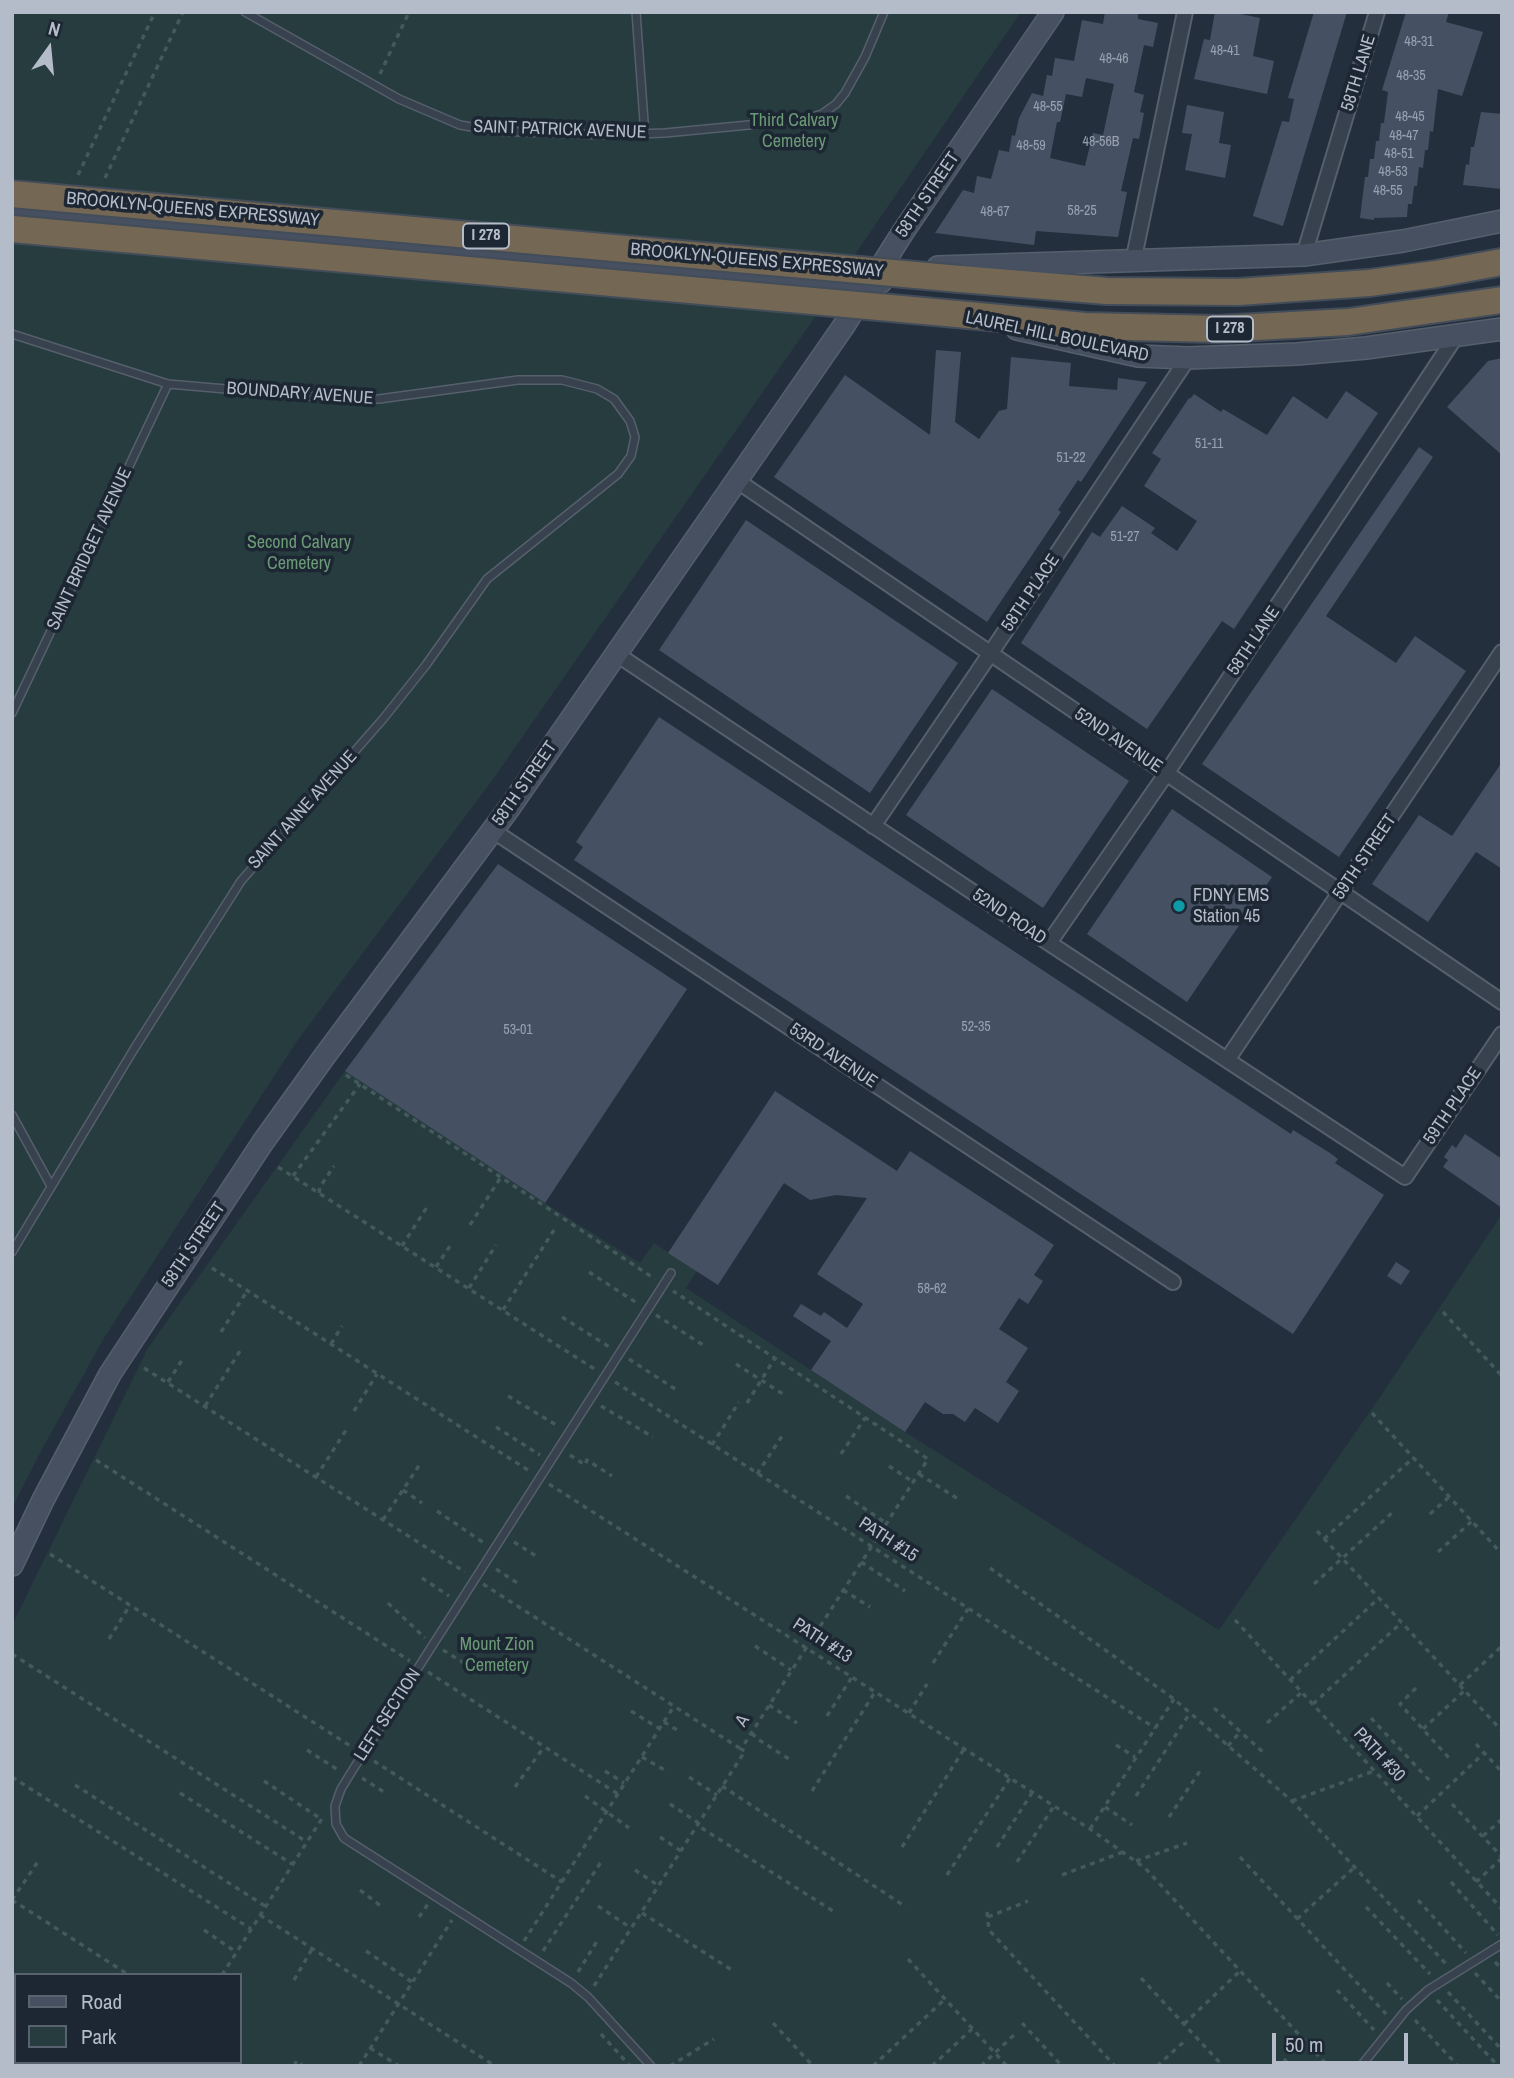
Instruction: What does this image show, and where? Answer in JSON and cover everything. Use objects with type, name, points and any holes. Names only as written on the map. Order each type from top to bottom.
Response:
[{"type":"highway","name":"BROOKLYN-QUEENS EXPRESSWAY","points":[[12,194],[1107,291],[1238,292],[1339,287],[1502,262]]},
{"type":"highway","name":"BROOKLYN-QUEENS EXPRESSWAY","points":[[12,229],[1085,326],[1219,330],[1348,322],[1502,300]]},
{"type":"main road","name":"58TH STREET","points":[[12,1565],[110,1374],[158,1299],[264,1142],[492,830],[844,327],[903,232],[1053,12]]},
{"type":"main road","name":"LAUREL HILL BOULEVARD","points":[[12,209],[869,286],[918,268],[1304,255],[1404,242],[1502,221]]},
{"type":"main road","name":"LAUREL HILL BOULEVARD","points":[[869,286],[892,302],[1119,352],[1156,357],[1297,354],[1502,330]]},
{"type":"street","points":[[1133,262],[1185,12]]},
{"type":"street","name":"58TH LANE","points":[[1304,255],[1377,12]]},
{"type":"street","name":"58TH LANE","points":[[1049,943],[1166,774],[1456,336]]},
{"type":"street","name":"58TH PLACE","points":[[873,826],[1188,358]]},
{"type":"street","name":"52ND AVENUE","points":[[736,480],[1502,1002]]},
{"type":"street","name":"59TH STREET","points":[[1227,1060],[1502,652]]},
{"type":"street","name":"52ND ROAD","points":[[615,653],[1405,1177]]},
{"type":"street","name":"53RD AVENUE","points":[[492,830],[1173,1282]]},
{"type":"street","name":"59TH PLACE","points":[[1405,1177],[1502,1034]]},
{"type":"lane","name":"SAINT PATRICK AVENUE","points":[[245,12],[375,86],[432,114],[470,127],[582,135],[645,135],[801,120],[822,114],[841,100],[849,88],[884,12]]},
{"type":"lane","points":[[636,12],[645,135]]},
{"type":"lane","name":"BOUNDARY AVENUE","points":[[12,334],[168,384],[355,400],[503,382],[562,380],[597,389],[614,399],[626,413]]},
{"type":"lane","name":"SAINT BRIDGET AVENUE","points":[[12,713],[168,384]]},
{"type":"lane","name":"SAINT ANNE AVENUE","points":[[12,1252],[216,918],[255,863],[383,719],[426,665],[487,579],[599,491],[624,468],[631,456],[635,437],[626,413]]},
{"type":"lane","points":[[12,1115],[51,1186]]},
{"type":"lane","name":"LEFT SECTION","points":[[650,2066],[571,1983],[344,1838],[336,1824],[335,1806],[350,1774],[671,1273]]},
{"type":"lane","points":[[1361,2066],[1408,2009],[1428,1990],[1502,1942]]},
{"type":"path","points":[[78,175],[155,12]]},
{"type":"path","points":[[105,178],[183,12]]},
{"type":"path","points":[[375,86],[409,12]]},
{"type":"path","points":[[346,1074],[865,1418],[841,1454]]},
{"type":"path","points":[[293,1176],[360,1084]]},
{"type":"path","points":[[319,1193],[334,1166]]},
{"type":"path","name":"PATH #15","points":[[278,1167],[1155,1728]]},
{"type":"path","points":[[470,1225],[501,1177]]},
{"type":"path","points":[[402,1246],[427,1207]]},
{"type":"path","points":[[503,1310],[554,1230]]},
{"type":"path","points":[[436,1268],[450,1245]]},
{"type":"path","points":[[468,1289],[496,1245]]},
{"type":"path","name":"PATH #13","points":[[212,1268],[1123,1852],[1145,1868],[1328,2066]]},
{"type":"path","points":[[220,1332],[247,1291]]},
{"type":"path","points":[[1443,1312],[1502,1376]]},
{"type":"path","points":[[331,1344],[342,1326]]},
{"type":"path","points":[[205,1406],[240,1351]]},
{"type":"path","points":[[168,1382],[184,1357]]},
{"type":"path","points":[[747,1403],[775,1358]]},
{"type":"path","points":[[736,1364],[783,1394]]},
{"type":"path","points":[[144,1367],[741,1749]]},
{"type":"path","points":[[354,1411],[378,1374]]},
{"type":"path","points":[[508,1396],[569,1433]]},
{"type":"path","points":[[591,1399],[653,1437]]},
{"type":"path","points":[[712,1445],[740,1402]]},
{"type":"path","points":[[1372,1413],[1502,1554]]},
{"type":"path","name":"A","points":[[587,1997],[745,1751],[741,1749],[928,1459],[865,1418]]},
{"type":"path","points":[[316,1477],[348,1427]]},
{"type":"path","points":[[496,1427],[550,1462]]},
{"type":"path","points":[[757,1474],[784,1433]]},
{"type":"path","points":[[559,1448],[584,1465],[587,1460],[612,1476]]},
{"type":"path","points":[[1324,1539],[1413,1457]]},
{"type":"path","points":[[96,1460],[618,1794]]},
{"type":"path","points":[[383,1520],[420,1464]]},
{"type":"path","points":[[889,1466],[913,1482]]},
{"type":"path","points":[[918,1474],[958,1499]]},
{"type":"path","points":[[403,1490],[422,1503]]},
{"type":"path","points":[[846,1496],[886,1523]]},
{"type":"path","points":[[1430,1514],[1449,1497]]},
{"type":"path","points":[[437,1511],[494,1550]]},
{"type":"path","points":[[1314,1584],[1394,1511]]},
{"type":"path","points":[[1438,1552],[1472,1521]]},
{"type":"path","points":[[1317,1531],[1459,1686],[1500,1725],[1502,1731]]},
{"type":"path","points":[[503,1535],[536,1556]]},
{"type":"path","points":[[50,1554],[562,1882]]},
{"type":"path","points":[[861,1562],[905,1591]]},
{"type":"path","points":[[486,1563],[519,1584]]},
{"type":"path","points":[[990,1568],[1174,1699],[1293,1801],[1454,1972]]},
{"type":"path","points":[[422,1578],[460,1603]]},
{"type":"path","points":[[843,1590],[870,1606]]},
{"type":"path","points":[[1290,1680],[1379,1598]]},
{"type":"path","points":[[109,1639],[130,1605]]},
{"type":"path","points":[[933,1662],[968,1608]]},
{"type":"path","name":"PATH #30","points":[[1235,1620],[1502,1909]]},
{"type":"path","points":[[1313,1704],[1401,1623]]},
{"type":"path","points":[[755,1646],[792,1671]]},
{"type":"path","points":[[1459,1686],[1502,1646]]},
{"type":"path","points":[[12,1654],[307,1842]]},
{"type":"path","points":[[827,1716],[852,1677]]},
{"type":"path","points":[[908,1713],[927,1684]]},
{"type":"path","points":[[1416,1688],[1400,1704],[1449,1758]]},
{"type":"path","points":[[1423,1729],[1464,1690]]},
{"type":"path","points":[[812,1791],[875,1692]]},
{"type":"path","points":[[1267,1723],[1302,1692]]},
{"type":"path","points":[[1090,1829],[1174,1699]]},
{"type":"path","points":[[769,1705],[797,1723]]},
{"type":"path","points":[[519,1949],[674,1706]]},
{"type":"path","points":[[1214,1709],[1264,1753]]},
{"type":"path","points":[[631,1711],[660,1729]]},
{"type":"path","points":[[1136,1796],[1190,1713]]},
{"type":"path","points":[[1371,1718],[1430,1781]]},
{"type":"path","points":[[664,1722],[677,1730]]},
{"type":"path","points":[[1228,1746],[1240,1731]]},
{"type":"path","points":[[752,1732],[756,1738],[789,1759]]},
{"type":"path","points":[[1476,1744],[1502,1772]]},
{"type":"path","points":[[1116,1745],[1136,1758]]},
{"type":"path","points":[[515,1787],[544,1747]]},
{"type":"path","points":[[902,1847],[964,1749]]},
{"type":"path","points":[[307,1750],[387,1794]]},
{"type":"path","points":[[1416,1816],[1484,1753]]},
{"type":"path","points":[[642,1757],[668,1772]]},
{"type":"path","points":[[1169,1817],[1202,1768]]},
{"type":"path","points":[[605,1771],[625,1784]]},
{"type":"path","points":[[1293,1801],[1374,1771]]},
{"type":"path","points":[[12,1777],[251,1929]]},
{"type":"path","points":[[689,1777],[717,1795]]},
{"type":"path","points":[[947,1875],[1010,1778]]},
{"type":"path","points":[[264,1781],[321,1819]]},
{"type":"path","points":[[75,1785],[265,1906]]},
{"type":"path","points":[[722,1787],[905,1907]]},
{"type":"path","points":[[223,1973],[341,1789]]},
{"type":"path","points":[[997,1847],[1032,1792]]},
{"type":"path","points":[[180,1793],[292,1864]]},
{"type":"path","points":[[585,1796],[629,1828]]},
{"type":"path","points":[[670,1804],[833,1911]]},
{"type":"path","points":[[1452,1804],[1502,1858],[1476,1882]]},
{"type":"path","points":[[1017,1862],[1054,1806]]},
{"type":"path","points":[[1104,1806],[1132,1825]]},
{"type":"path","points":[[1482,1836],[1502,1819]]},
{"type":"path","points":[[660,1837],[681,1851]]},
{"type":"path","points":[[1135,1861],[1187,1843]]},
{"type":"path","points":[[1062,1875],[1123,1852]]},
{"type":"path","points":[[1240,1857],[1395,2024]]},
{"type":"path","points":[[39,1860],[12,1900],[126,1973]]},
{"type":"path","points":[[537,1961],[601,1862]]},
{"type":"path","points":[[1297,1919],[1356,1866]]},
{"type":"path","points":[[635,1870],[659,1886]]},
{"type":"path","points":[[1451,1882],[1502,1942]]},
{"type":"path","points":[[360,1890],[382,1907]]},
{"type":"path","points":[[1496,1903],[1502,1898]]},
{"type":"path","points":[[1418,1900],[1466,1954],[1474,1971],[1502,2001]]},
{"type":"path","points":[[1028,1901],[987,1914],[989,1930],[1115,2066]]},
{"type":"path","points":[[598,1906],[632,1928]]},
{"type":"path","points":[[359,2066],[458,1911]]},
{"type":"path","points":[[642,1913],[735,1972]]},
{"type":"path","points":[[260,1915],[495,2066]]},
{"type":"path","points":[[204,1930],[236,1952]]},
{"type":"path","points":[[571,1983],[599,1938]]},
{"type":"path","points":[[295,1980],[312,1949]]},
{"type":"path","points":[[366,1951],[412,1982]]},
{"type":"path","points":[[908,1959],[1007,2066]]},
{"type":"path","points":[[114,1973],[118,1968]]},
{"type":"path","points":[[1184,2024],[1240,1971]]},
{"type":"path","points":[[1141,1978],[1223,2066]]},
{"type":"path","points":[[1387,1983],[1458,2066]]},
{"type":"path","points":[[1337,1990],[1383,2040]]},
{"type":"path","points":[[1428,1990],[1498,2066]]},
{"type":"path","points":[[873,2066],[945,1999]]},
{"type":"path","points":[[773,2023],[813,2066]]},
{"type":"path","points":[[1022,2023],[1059,2065]]},
{"type":"path","points":[[932,2066],[972,2029]]},
{"type":"path","points":[[601,2034],[628,2065]]},
{"type":"path","points":[[981,2066],[1016,2034]]},
{"type":"path","points":[[670,2066],[714,2039]]},
{"type":"path","points":[[1157,2066],[1187,2039]]},
{"type":"path","points":[[370,2048],[399,2066]]},
{"type":"path","points":[[1284,2059],[1290,2066]]},
{"type":"path","points":[[295,2063],[303,2066]]},
{"type":"green space","name":"Third Calvary Cemetery","points":[[12,12],[1021,12],[854,256],[12,179]]},
{"type":"green space","name":"Second Calvary Cemetery","points":[[12,238],[820,310],[491,782],[297,1041],[104,1338],[12,1508]]},
{"type":"green space","name":"Mount Zion Cemetery","points":[[345,1071],[640,1263],[654,1243],[697,1271],[686,1288],[905,1432],[1219,1630],[1502,1214],[1502,2066],[12,2064],[12,1625],[148,1348]]},
{"type":"building","points":[[1105,12],[1130,12],[1138,14],[1138,19],[1158,23],[1153,47],[1144,45],[1134,92],[1144,95],[1140,112],[1144,113],[1139,139],[1133,138],[1121,191],[1127,192],[1118,237],[1036,231],[1034,245],[935,233],[963,190],[974,193],[977,176],[991,179],[999,150],[1009,152],[1012,135],[1015,136],[1019,118],[1032,93],[1043,96],[1047,75],[1052,76],[1055,58],[1074,61],[1082,20],[1103,24]],"holes":[[[1086,78],[1114,84],[1103,135],[1093,133],[1085,166],[1050,158],[1066,94],[1082,97]]]},
{"type":"building","points":[[1215,12],[1231,12],[1260,18],[1253,56],[1274,61],[1267,94],[1194,79],[1204,39],[1210,40]]},
{"type":"building","points":[[1314,12],[1347,12],[1283,226],[1253,216],[1282,121],[1289,122],[1294,99],[1288,98]]},
{"type":"building","points":[[1406,12],[1449,12],[1446,22],[1483,32],[1462,96],[1438,89],[1433,132],[1430,131],[1428,150],[1425,150],[1423,168],[1419,167],[1417,186],[1414,186],[1412,204],[1408,204],[1407,217],[1374,220],[1360,218],[1365,177],[1368,177],[1370,159],[1374,159],[1381,123],[1384,123],[1388,92],[1382,90]]},
{"type":"building","points":[[1187,105],[1224,112],[1219,143],[1231,145],[1225,178],[1185,170],[1192,134],[1182,133]]},
{"type":"building","points":[[1481,112],[1502,114],[1502,189],[1463,185],[1466,164],[1469,165]]},
{"type":"building","points":[[936,350],[961,352],[955,422],[979,439],[999,411],[1007,409],[1011,357],[1071,363],[1069,386],[1117,390],[1118,378],[1147,382],[1081,482],[1078,480],[1058,510],[1061,512],[987,622],[774,477],[845,375],[930,435]]},
{"type":"building","points":[[1502,358],[1502,455],[1447,407],[1488,361]]},
{"type":"building","points":[[1346,391],[1378,413],[1234,629],[1222,621],[1147,729],[1021,643],[1092,532],[1100,537],[1122,506],[1155,528],[1151,533],[1177,551],[1197,521],[1144,486],[1161,459],[1152,453],[1194,394],[1221,412],[1223,409],[1267,435],[1293,396],[1327,419]]},
{"type":"building","points":[[1419,447],[1433,457],[1326,616],[1396,663],[1415,636],[1466,671],[1339,857],[1202,764]]},
{"type":"building","points":[[746,520],[958,663],[870,793],[659,650]]},
{"type":"building","points":[[992,689],[1129,781],[1043,908],[906,815]]},
{"type":"building","points":[[659,717],[1291,1134],[1293,1130],[1330,1153],[1338,1159],[1335,1163],[1384,1195],[1293,1334],[574,860],[583,847],[576,842]]},
{"type":"building","points":[[1502,762],[1502,869],[1476,852],[1428,922],[1372,884],[1419,815],[1452,836]]},
{"type":"building","name":"FDNY EMS Station 45","points":[[1172,809],[1272,877],[1187,1002],[1087,934]]},
{"type":"building","points":[[498,864],[687,989],[545,1203],[345,1071]]},
{"type":"building","points":[[775,1091],[897,1171],[910,1151],[1054,1245],[1034,1275],[1043,1281],[1028,1304],[1019,1298],[999,1329],[1028,1348],[1006,1382],[1019,1391],[998,1423],[975,1408],[965,1422],[953,1414],[943,1414],[925,1402],[905,1432],[811,1370],[831,1341],[793,1316],[801,1304],[821,1316],[824,1312],[847,1328],[863,1304],[817,1274],[867,1198],[836,1195],[810,1200],[784,1183],[718,1285],[668,1253]]},
{"type":"building","points":[[1465,1134],[1502,1159],[1502,1208],[1443,1167],[1448,1160],[1444,1157],[1452,1145],[1456,1148]]},
{"type":"building","points":[[1396,1262],[1410,1271],[1401,1285],[1387,1276]]},
{"type":"place","name":"FDNY EMS Station 45","points":[[1179,906]]}]
